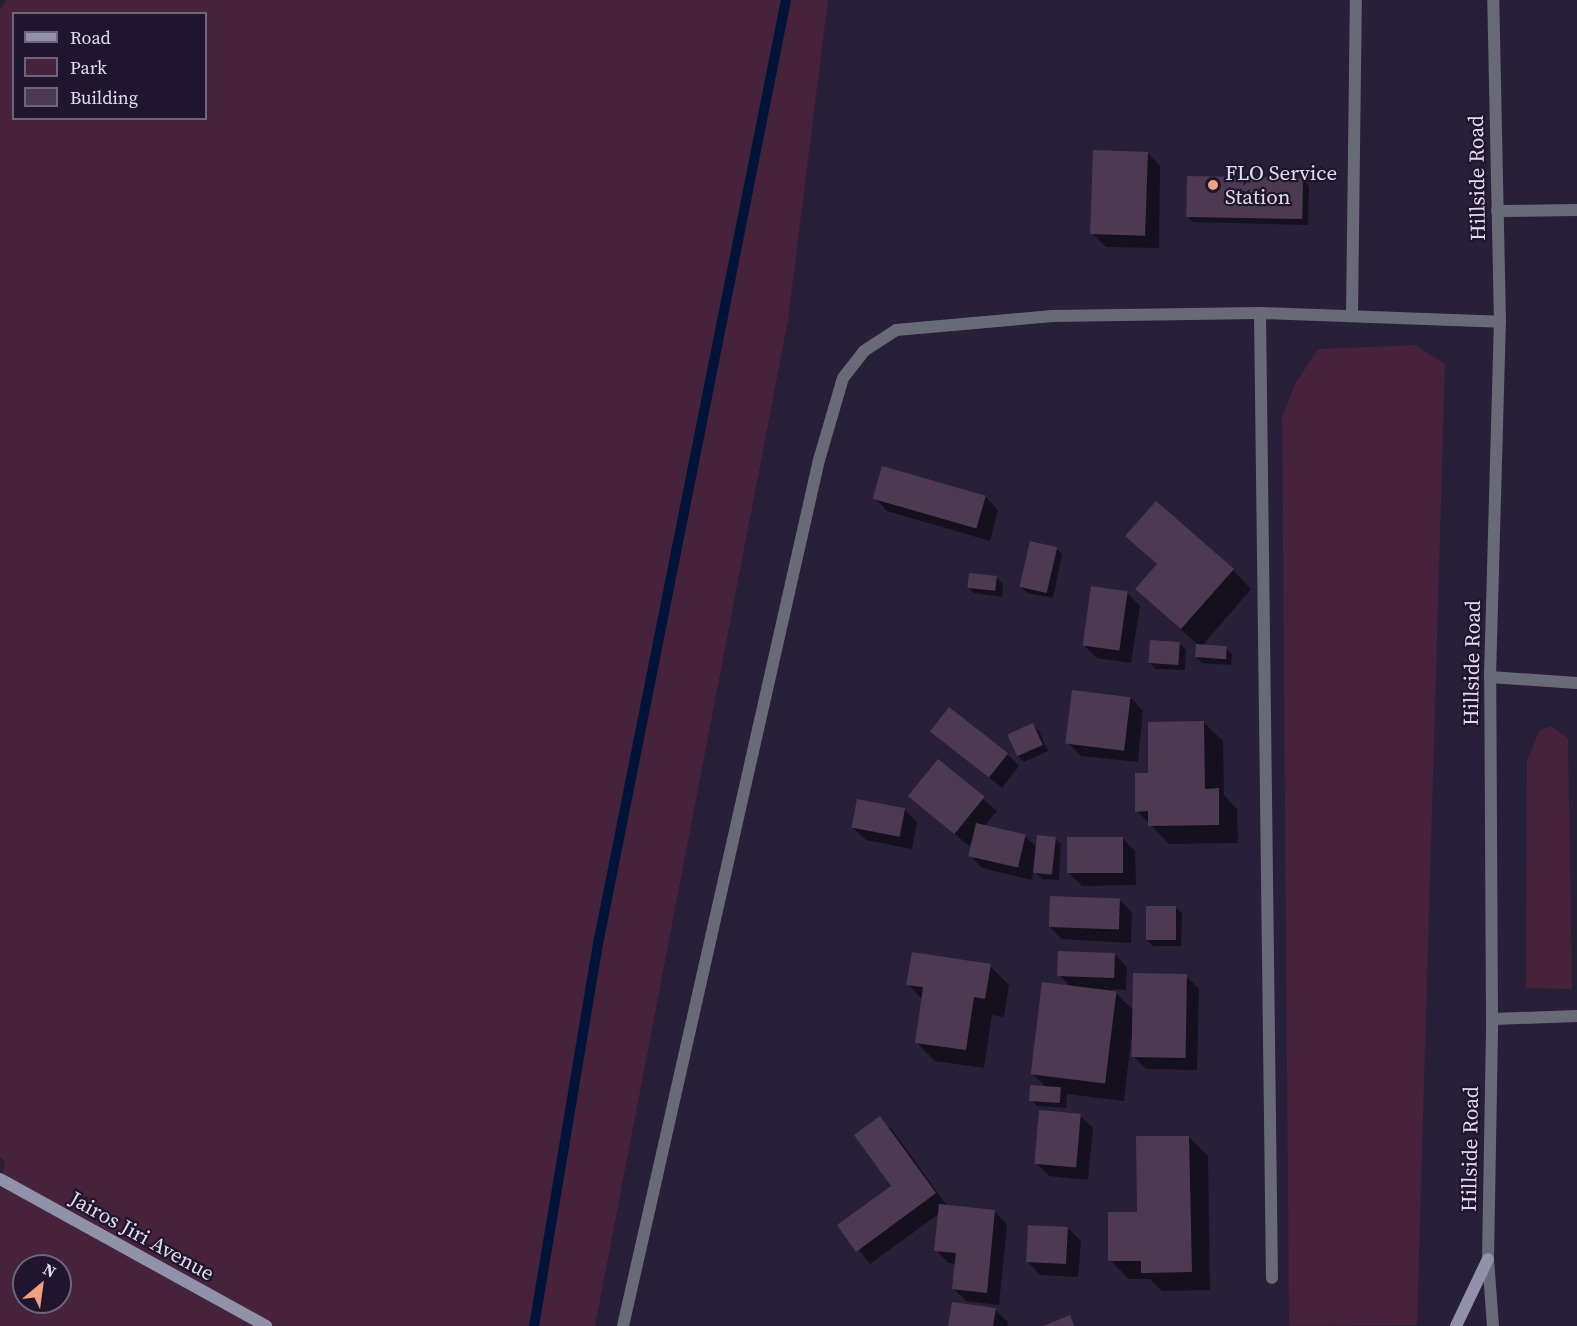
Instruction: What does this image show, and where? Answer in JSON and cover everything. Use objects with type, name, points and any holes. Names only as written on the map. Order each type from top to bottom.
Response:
[{"type":"main road","name":"Jairos Jiri Avenue","points":[[0,1179],[266,1326]]},
{"type":"main road","points":[[1456,1326],[1488,1259]]},
{"type":"street","points":[[1352,316],[1356,0]]},
{"type":"street","name":"Hillside Road","points":[[1493,0],[1500,322],[1490,677],[1492,1019],[1488,1259],[1493,1326]]},
{"type":"street","points":[[1497,211],[1577,210]]},
{"type":"street","points":[[1260,313],[1272,1278]]},
{"type":"street","points":[[623,1326],[819,460],[843,378],[864,351],[896,330],[1052,316],[1260,313],[1500,322]]},
{"type":"street","points":[[1490,677],[1577,683]]},
{"type":"street","points":[[1492,1019],[1577,1016]]},
{"type":"green space","points":[[6,0],[828,0],[788,320],[595,1326],[0,1326],[0,1189],[5,1161],[0,1157],[0,10]]},
{"type":"green space","points":[[1415,345],[1445,364],[1417,1325],[1289,1326],[1282,417],[1295,384],[1318,349]]},
{"type":"green space","points":[[1551,726],[1568,738],[1572,989],[1526,988],[1527,761],[1539,731]]},
{"type":"building","points":[[1093,150],[1148,152],[1145,236],[1090,234]]},
{"type":"building","points":[[1187,176],[1303,178],[1302,219],[1186,217]]},
{"type":"building","points":[[882,466],[986,496],[976,528],[873,499]]},
{"type":"building","points":[[1156,501],[1234,569],[1181,629],[1135,589],[1157,564],[1125,536]]},
{"type":"building","points":[[1030,541],[1057,547],[1047,593],[1019,587]]},
{"type":"building","points":[[969,573],[997,576],[995,591],[967,588]]},
{"type":"building","points":[[1091,586],[1128,591],[1119,651],[1083,645]]},
{"type":"building","points":[[1150,640],[1180,642],[1178,665],[1148,663]]},
{"type":"building","points":[[1196,644],[1227,646],[1226,659],[1195,657]]},
{"type":"building","points":[[1072,690],[1131,697],[1124,751],[1065,744]]},
{"type":"building","points":[[949,707],[1008,753],[989,778],[930,731]]},
{"type":"building","points":[[1204,721],[1205,789],[1219,788],[1219,825],[1148,826],[1148,811],[1135,812],[1135,773],[1148,773],[1148,722]]},
{"type":"building","points":[[1033,723],[1043,745],[1017,756],[1007,734]]},
{"type":"building","points":[[938,759],[985,797],[954,834],[908,796]]},
{"type":"building","points":[[857,799],[905,808],[900,837],[851,827]]},
{"type":"building","points":[[976,823],[1026,834],[1018,868],[968,856]]},
{"type":"building","points":[[1037,835],[1056,837],[1052,875],[1033,873]]},
{"type":"building","points":[[1067,837],[1123,837],[1123,873],[1067,873]]},
{"type":"building","points":[[1050,896],[1120,898],[1119,929],[1049,927]]},
{"type":"building","points":[[1146,906],[1176,906],[1176,940],[1146,940]]},
{"type":"building","points":[[1058,951],[1115,953],[1114,978],[1057,976]]},
{"type":"building","points":[[912,952],[991,964],[985,999],[974,997],[966,1050],[915,1043],[923,987],[906,985]]},
{"type":"building","points":[[1133,973],[1187,974],[1186,1058],[1132,1057]]},
{"type":"building","points":[[1042,982],[1116,991],[1105,1083],[1031,1074]]},
{"type":"building","points":[[1030,1085],[1061,1087],[1060,1103],[1029,1101]]},
{"type":"building","points":[[1039,1110],[1081,1114],[1076,1167],[1034,1164]]},
{"type":"building","points":[[880,1116],[936,1193],[856,1252],[837,1225],[891,1186],[854,1135]]},
{"type":"building","points":[[1136,1136],[1189,1136],[1192,1272],[1141,1273],[1141,1261],[1108,1261],[1108,1212],[1137,1212]]},
{"type":"building","points":[[939,1204],[995,1210],[987,1293],[952,1289],[956,1253],[934,1251]]},
{"type":"building","points":[[1028,1225],[1068,1227],[1066,1264],[1026,1262]]},
{"type":"building","points":[[952,1302],[996,1308],[993,1326],[948,1326]]},
{"type":"building","points":[[1070,1315],[1074,1326],[1043,1326]]},
{"type":"waterway","points":[[534,1326],[599,939],[786,0]]},
{"type":"place","name":"FLO Service Station","points":[[1213,185]]}]
